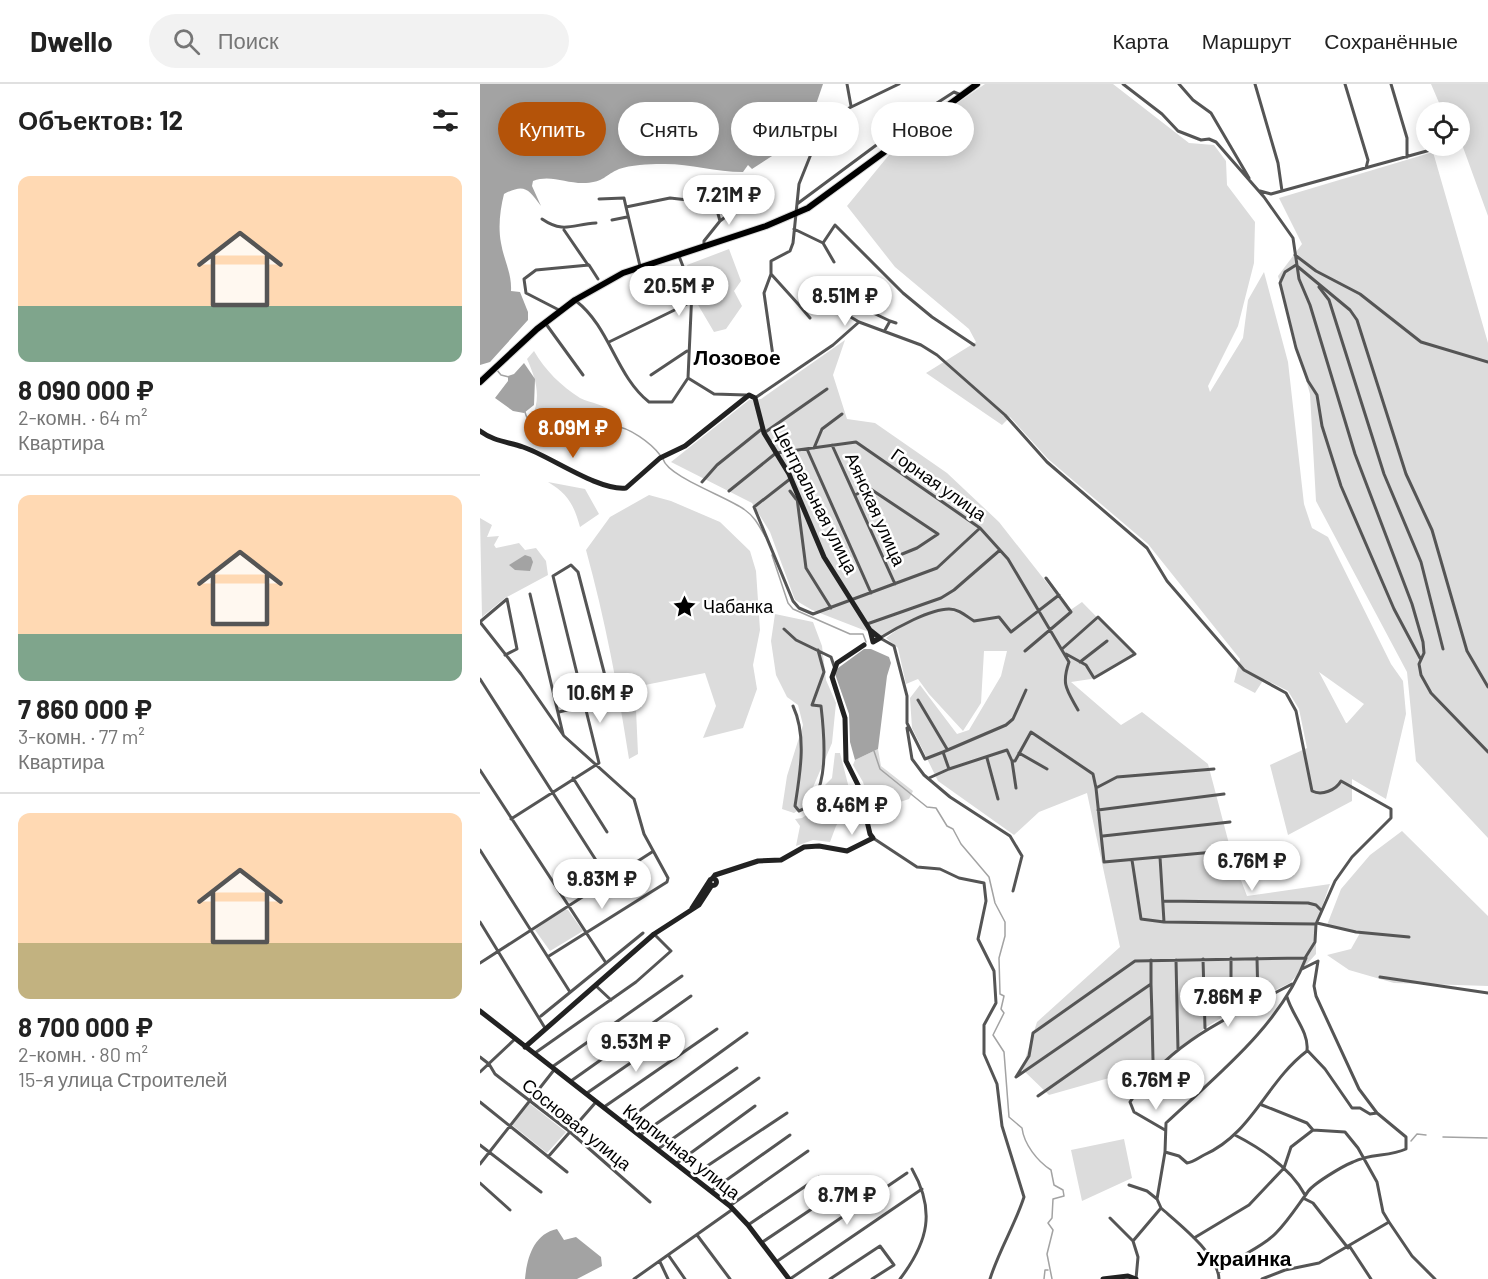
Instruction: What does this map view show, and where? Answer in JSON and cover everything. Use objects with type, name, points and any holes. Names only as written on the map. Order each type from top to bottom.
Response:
[{"type":"main road","points":[[480,382],[545,322],[575,300],[640,266],[794,214],[828,195],[908,132],[977,84]]},
{"type":"main road","points":[[480,431],[498,441],[525,447],[567,469],[621,489],[626,488],[660,458],[686,446],[752,397]]},
{"type":"main road","name":"Центральная улица","points":[[752,397],[763,430],[791,478],[824,557],[868,627],[880,638]]},
{"type":"main road","points":[[868,627],[873,642],[880,638]]},
{"type":"main road","points":[[525,1047],[654,934],[699,905],[713,880],[758,861],[781,860],[804,847],[819,846],[836,851],[847,851],[872,838],[858,788],[846,761],[845,718],[832,677],[834,666],[864,645]]},
{"type":"main road","name":"Кирпичная улица","points":[[480,1011],[731,1208],[748,1225],[789,1279]]},
{"type":"main road","points":[[1103,1279],[1128,1276],[1136,1279]]},
{"type":"street","points":[[847,84],[850,102]]},
{"type":"street","points":[[859,102],[899,84]]},
{"type":"street","points":[[1123,84],[1162,114],[1178,130],[1201,140],[1209,139],[1216,142],[1258,191],[1293,238],[1296,265],[1355,453],[1412,604],[1423,642],[1424,653],[1420,657]]},
{"type":"street","points":[[1179,84],[1193,100],[1211,113],[1253,185]]},
{"type":"street","points":[[1255,84],[1278,163],[1282,191]]},
{"type":"street","points":[[1345,84],[1368,160],[1366,168]]},
{"type":"street","points":[[1391,84],[1407,138],[1407,157]]},
{"type":"street","points":[[797,204],[906,123],[954,92],[961,95]]},
{"type":"street","points":[[1258,191],[1271,194],[1416,154]]},
{"type":"street","points":[[774,363],[764,293],[771,274],[773,258],[790,251],[799,184],[810,156]]},
{"type":"street","points":[[599,200],[624,198],[640,266]]},
{"type":"street","points":[[626,207],[670,198],[715,202],[720,221]]},
{"type":"street","points":[[704,246],[704,241],[720,221],[732,212],[739,199]]},
{"type":"street","points":[[612,220],[627,217]]},
{"type":"street","points":[[542,219],[563,229],[596,223]]},
{"type":"street","points":[[823,243],[835,225],[903,293],[932,317],[974,345]]},
{"type":"street","points":[[563,229],[588,265],[591,265],[598,279]]},
{"type":"street","points":[[794,229],[823,243],[834,262]]},
{"type":"street","points":[[575,300],[608,342],[626,377],[649,402],[672,402],[688,378],[687,351],[692,290],[678,254]]},
{"type":"street","points":[[1295,255],[1316,272],[1360,294],[1420,342],[1488,362]]},
{"type":"street","points":[[559,310],[526,293],[524,279],[536,270],[588,265]]},
{"type":"street","points":[[1296,265],[1350,310],[1356,320],[1406,474],[1432,530],[1467,651],[1488,687]]},
{"type":"street","points":[[1296,265],[1285,272],[1280,287],[1296,348],[1310,386],[1317,395],[1319,414],[1331,457],[1360,532],[1394,609],[1420,657],[1421,675],[1431,693],[1488,752]]},
{"type":"street","points":[[771,274],[810,318]]},
{"type":"street","points":[[1317,283],[1329,300],[1383,474],[1421,562],[1443,649]]},
{"type":"street","points":[[608,342],[691,302]]},
{"type":"street","points":[[799,304],[844,313],[859,322],[921,345],[937,355],[1005,415],[1047,462],[1147,548],[1167,581],[1244,670],[1286,693],[1296,711],[1312,791],[1317,794],[1330,791],[1341,781],[1391,809],[1391,818],[1352,857],[1335,881],[1316,923],[1315,942],[1287,996],[1271,1017],[1219,1073],[1166,1123],[1166,1152],[1157,1199]]},
{"type":"street","points":[[869,311],[896,323]]},
{"type":"street","points":[[885,330],[891,321]]},
{"type":"street","points":[[545,322],[583,375]]},
{"type":"street","points":[[688,378],[714,394],[752,397],[833,345],[859,322]]},
{"type":"street","points":[[651,375],[687,351]]},
{"type":"street","points":[[702,482],[717,465],[763,430],[827,389]]},
{"type":"street","points":[[814,448],[822,429],[842,414]]},
{"type":"street","name":"Горная улица","points":[[776,453],[856,442],[980,528],[1000,549],[1016,572],[1065,654]]},
{"type":"street","name":"Аянская улица","points":[[832,445],[895,584]]},
{"type":"street","points":[[807,449],[871,593]]},
{"type":"street","points":[[729,491],[776,453]]},
{"type":"street","points":[[791,478],[754,507],[768,535],[793,601],[799,608],[813,614],[937,568],[980,528]]},
{"type":"street","points":[[855,495],[869,488],[938,534],[917,548],[885,561]]},
{"type":"street","points":[[790,491],[797,497],[806,568],[831,608]]},
{"type":"street","points":[[868,627],[948,594],[1000,549]]},
{"type":"street","points":[[511,819],[599,763],[584,705],[552,576],[571,565],[578,572],[611,699],[584,705],[559,712]]},
{"type":"street","points":[[1025,651],[1071,612],[1046,578]]},
{"type":"street","points":[[530,594],[564,736]]},
{"type":"street","points":[[1013,891],[1022,856],[1010,836],[950,797],[928,778],[912,759],[907,723],[907,696],[894,646],[880,638],[898,627],[948,609],[960,611],[974,621],[999,617],[1011,632],[1059,595]]},
{"type":"street","points":[[505,655],[517,649],[507,599],[481,621],[505,655],[564,736],[634,800],[652,852],[668,878],[667,882],[549,956]]},
{"type":"street","points":[[1062,649],[1098,617],[1135,654],[1094,678],[1086,665],[1065,654]]},
{"type":"street","points":[[784,629],[796,640],[831,657],[834,666]]},
{"type":"street","points":[[1080,662],[1107,641]]},
{"type":"street","points":[[864,645],[873,642]]},
{"type":"street","points":[[793,706],[800,721],[802,734],[795,806],[799,811],[807,807],[814,796],[825,761],[821,706],[812,705],[824,672],[818,650]]},
{"type":"street","points":[[1065,654],[1069,662],[1063,678],[1078,710]]},
{"type":"street","points":[[480,679],[608,879]]},
{"type":"street","points":[[907,723],[925,759],[1006,725],[1013,718],[1026,690]]},
{"type":"street","points":[[918,700],[945,750],[949,769]]},
{"type":"street","points":[[1012,761],[1015,761],[1031,732],[1093,774],[1104,862],[1236,850]]},
{"type":"street","points":[[928,778],[1007,750],[1012,761],[1016,788]]},
{"type":"street","points":[[1019,753],[1047,769]]},
{"type":"street","points":[[987,757],[998,799]]},
{"type":"street","points":[[1096,788],[1117,777],[1214,769]]},
{"type":"street","points":[[480,770],[606,963]]},
{"type":"street","points":[[573,778],[607,832]]},
{"type":"street","points":[[1097,810],[1224,794]]},
{"type":"street","points":[[1102,836],[1230,822]]},
{"type":"street","points":[[872,838],[916,867],[940,869],[959,878],[984,882],[986,901],[978,939],[994,971],[996,1003],[984,1025],[984,1059],[997,1084],[1002,1126],[1024,1197],[990,1279]]},
{"type":"street","points":[[480,850],[533,930],[570,992]]},
{"type":"street","points":[[480,963],[533,930],[566,905],[652,852]]},
{"type":"street","points":[[1160,856],[1164,922]]},
{"type":"street","points":[[1132,860],[1139,916],[1145,921],[1316,923],[1356,932],[1409,938]]},
{"type":"street","points":[[1164,902],[1308,903],[1316,904],[1322,912]]},
{"type":"street","points":[[480,922],[541,1016],[545,1028]]},
{"type":"street","points":[[541,1016],[643,933]]},
{"type":"street","points":[[534,1054],[636,982],[671,951],[654,934]]},
{"type":"street","points":[[1231,958],[1231,1016]]},
{"type":"street","points":[[1257,958],[1258,1001]]},
{"type":"street","points":[[1151,984],[1016,1077],[1029,1056],[1033,1033],[1135,961],[1306,958]]},
{"type":"street","points":[[1203,959],[1205,1028]]},
{"type":"street","points":[[1151,960],[1153,1060],[1158,1069]]},
{"type":"street","points":[[1176,960],[1178,1050]]},
{"type":"street","points":[[1219,1272],[1276,1233],[1311,1189],[1345,1166],[1363,1157],[1398,1153],[1406,1149],[1406,1137],[1377,1113],[1359,1089],[1316,996],[1314,986],[1318,962],[1302,969]]},
{"type":"street","points":[[480,1164],[553,1069],[682,975]]},
{"type":"street","points":[[1380,977],[1488,993]]},
{"type":"street","points":[[1165,1130],[1134,1112],[1130,1102],[1143,1082],[1205,1028],[1294,983]]},
{"type":"street","points":[[595,985],[611,1000]]},
{"type":"street","points":[[570,1083],[691,996]]},
{"type":"street","points":[[1287,996],[1289,1006],[1307,1037],[1307,1050],[1325,1069],[1352,1108],[1377,1113]]},
{"type":"street","points":[[1281,1004],[1289,1006]]},
{"type":"street","points":[[1038,1096],[1152,1016]]},
{"type":"street","points":[[603,1108],[717,1029]]},
{"type":"street","points":[[622,1123],[747,1033]]},
{"type":"street","points":[[585,1095],[674,1034]]},
{"type":"street","points":[[480,1072],[515,1039]]},
{"type":"street","points":[[1166,1152],[1179,1156],[1187,1163],[1214,1153],[1235,1135],[1262,1105],[1289,1065],[1307,1050]]},
{"type":"street","name":"Сосновая улица","points":[[480,1057],[489,1064],[495,1074],[569,1131],[650,1202]]},
{"type":"street","points":[[638,1136],[737,1068]]},
{"type":"street","points":[[657,1150],[759,1078]]},
{"type":"street","points":[[480,1102],[567,1172]]},
{"type":"street","points":[[548,1156],[596,1102]]},
{"type":"street","points":[[1262,1105],[1306,1123],[1313,1130]]},
{"type":"street","points":[[675,1164],[755,1106]]},
{"type":"street","points":[[690,1177],[787,1113]]},
{"type":"street","points":[[1194,1238],[1249,1205],[1284,1168],[1291,1147],[1313,1130],[1345,1132],[1377,1182],[1383,1212],[1389,1222],[1412,1257],[1435,1279]]},
{"type":"street","points":[[710,1192],[790,1135]]},
{"type":"street","points":[[1235,1135],[1259,1148],[1284,1168],[1300,1187],[1305,1198],[1321,1211],[1369,1279]]},
{"type":"street","points":[[480,1145],[541,1192]]},
{"type":"street","points":[[634,1279],[697,1236],[808,1151]]},
{"type":"street","points":[[900,1279],[917,1256],[928,1213],[922,1189],[912,1169]]},
{"type":"street","points":[[776,1262],[906,1173]]},
{"type":"street","points":[[748,1225],[819,1177]]},
{"type":"street","points":[[480,1183],[510,1210]]},
{"type":"street","points":[[1129,1185],[1147,1191],[1157,1199],[1161,1208],[1194,1238],[1219,1272],[1219,1279]]},
{"type":"street","points":[[1300,1187],[1311,1189]]},
{"type":"street","points":[[789,1279],[922,1189]]},
{"type":"street","points":[[761,1243],[840,1190]]},
{"type":"street","points":[[1133,1241],[1161,1208]]},
{"type":"street","points":[[1110,1218],[1133,1241],[1138,1257],[1136,1279]]},
{"type":"street","points":[[1262,1279],[1285,1270],[1319,1263],[1349,1248],[1389,1222]]},
{"type":"street","points":[[697,1236],[730,1279]]},
{"type":"street","points":[[830,1279],[880,1246],[894,1265],[872,1279]]},
{"type":"street","points":[[669,1256],[685,1279]]},
{"type":"street","points":[[660,1262],[668,1279]]},
{"type":"shaded area","points":[[480,84],[823,84],[817,102],[731,102],[731,156],[772,156],[752,169],[748,165],[743,172],[651,164],[619,169],[601,180],[592,182],[540,179],[533,181],[532,186],[541,206],[533,195],[522,188],[504,194],[500,218],[501,243],[511,291],[520,292],[528,312],[528,320],[490,362],[480,365]]},
{"type":"shaded area","points":[[985,84],[1113,84],[1189,143],[1214,145],[1226,161],[1227,185],[1255,222],[1254,263],[1238,326],[1208,386],[1210,392],[1243,338],[1248,300],[1264,272],[1288,362],[1304,504],[1312,528],[1328,537],[1391,664],[1403,681],[1406,714],[1386,799],[1352,779],[1352,801],[1288,835],[1270,765],[1307,748],[1299,709],[1288,691],[1264,679],[1255,693],[1234,682],[1240,659],[1148,544],[1048,459],[1010,417],[1002,425],[926,373],[976,342],[969,329],[895,267],[847,206],[888,156],[974,156],[974,102],[959,102]],"holes":[[[1319,672],[1364,704],[1346,723]]]},
{"type":"shaded area","points":[[1431,84],[1488,84],[1488,216],[1466,156],[1470,156],[1470,102],[1439,102]]},
{"type":"shaded area","points":[[1420,156],[1434,156],[1488,343],[1488,838],[1416,761],[1407,672],[1316,501],[1310,394],[1278,276],[1302,244],[1279,198]]},
{"type":"shaded area","points":[[729,249],[741,281],[734,291],[742,306],[726,329],[714,332],[694,298],[699,296],[687,265]]},
{"type":"shaded area","points":[[845,340],[833,375],[847,419],[875,423],[947,473],[999,522],[1069,611],[1082,602],[1133,654],[1091,679],[1071,682],[1121,725],[1142,712],[1208,764],[1233,859],[1247,896],[1330,884],[1316,924],[1316,954],[1290,983],[1234,1010],[1205,1028],[1162,1063],[1049,1095],[1022,1069],[1037,1022],[1120,947],[1087,793],[1039,812],[1014,835],[938,781],[912,728],[910,698],[920,685],[957,734],[969,730],[1001,676],[1007,651],[984,651],[981,703],[963,731],[918,679],[906,684],[898,648],[886,638],[902,626],[879,636],[812,610],[795,600],[770,532],[752,503],[671,462],[749,400],[761,399]]},
{"type":"shaded area","points":[[534,351],[548,371],[566,388],[580,398],[609,410],[613,414],[612,428],[579,430],[533,423],[531,419],[537,396],[533,374],[527,359]]},
{"type":"shaded area","points":[[524,363],[535,379],[534,405],[524,413],[513,411],[495,398],[508,381],[508,376],[514,374]]},
{"type":"shaded area","points":[[548,482],[585,489],[599,514],[580,527],[569,501],[561,491]]},
{"type":"shaded area","points":[[649,495],[671,501],[720,522],[750,551],[756,571],[760,630],[753,665],[757,689],[743,728],[703,738],[716,706],[705,673],[635,687],[638,754],[629,759],[610,654],[586,550],[610,517]]},
{"type":"shaded area","points":[[480,518],[492,525],[487,537],[499,536],[494,545],[496,548],[519,543],[525,550],[536,548],[546,561],[548,575],[505,598],[482,617]]},
{"type":"shaded area","points":[[525,555],[531,557],[533,562],[530,571],[515,570],[509,565]]},
{"type":"shaded area","points":[[775,614],[813,622],[822,646],[826,680],[836,703],[832,743],[805,806],[794,813],[782,809],[787,776],[803,725],[798,705],[787,697],[776,675],[771,641]]},
{"type":"shaded area","points":[[864,649],[871,649],[889,657],[891,663],[887,676],[878,749],[855,760],[850,742],[849,714],[834,671]]},
{"type":"shaded area","points":[[878,749],[881,766],[913,791],[909,799],[894,804],[882,794],[867,796],[863,782],[853,765],[855,760]]},
{"type":"shaded area","points":[[835,753],[840,753],[852,800],[836,826],[830,842],[813,840],[796,846],[800,826],[795,819],[802,818],[817,808],[825,785],[832,778]]},
{"type":"shaded area","points":[[1402,831],[1488,916],[1488,986],[1394,983],[1349,970],[1327,955],[1351,949],[1360,933],[1327,925],[1341,889],[1370,855]]},
{"type":"shaded area","points":[[563,909],[568,910],[583,931],[550,951],[535,930]]},
{"type":"shaded area","points":[[529,1103],[566,1132],[547,1153],[512,1125]]},
{"type":"shaded area","points":[[1124,1139],[1132,1178],[1082,1201],[1071,1150]]},
{"type":"shaded area","points":[[557,1229],[564,1240],[576,1237],[601,1257],[602,1266],[577,1279],[525,1279],[530,1255],[537,1241]]},
{"type":"waterway","points":[[496,369],[501,375],[509,377]]},
{"type":"waterway","points":[[525,412],[530,421],[538,427],[550,429],[620,427],[639,436],[660,455]]},
{"type":"waterway","points":[[663,459],[667,466],[687,480],[745,510],[765,536]]},
{"type":"waterway","points":[[772,555],[788,603],[793,609],[850,634],[863,634],[866,642]]},
{"type":"waterway","points":[[874,751],[880,769],[927,807],[936,808],[947,826],[953,829],[961,844],[989,877],[995,903],[1005,922],[1005,936],[999,958],[1000,994],[1004,996],[1001,1009],[1004,1013],[993,1035],[1004,1052],[1009,1117],[1022,1128],[1025,1140],[1036,1157],[1051,1170],[1054,1185],[1063,1190],[1064,1196],[1053,1199],[1052,1218],[1048,1223],[1053,1230],[1047,1254],[1052,1279]]},
{"type":"waterway","points":[[1411,1141],[1417,1134],[1426,1135]]},
{"type":"waterway","points":[[1443,1137],[1487,1138]]},
{"type":"waterway","points":[[1044,1279],[1045,1270],[1048,1270]]},
{"type":"place","name":"Чабанка","points":[[685,606]]},
{"type":"district","name":"Лозовое","points":[[737,356]]},
{"type":"district","name":"Украинка","points":[[1244,1257]]}]
